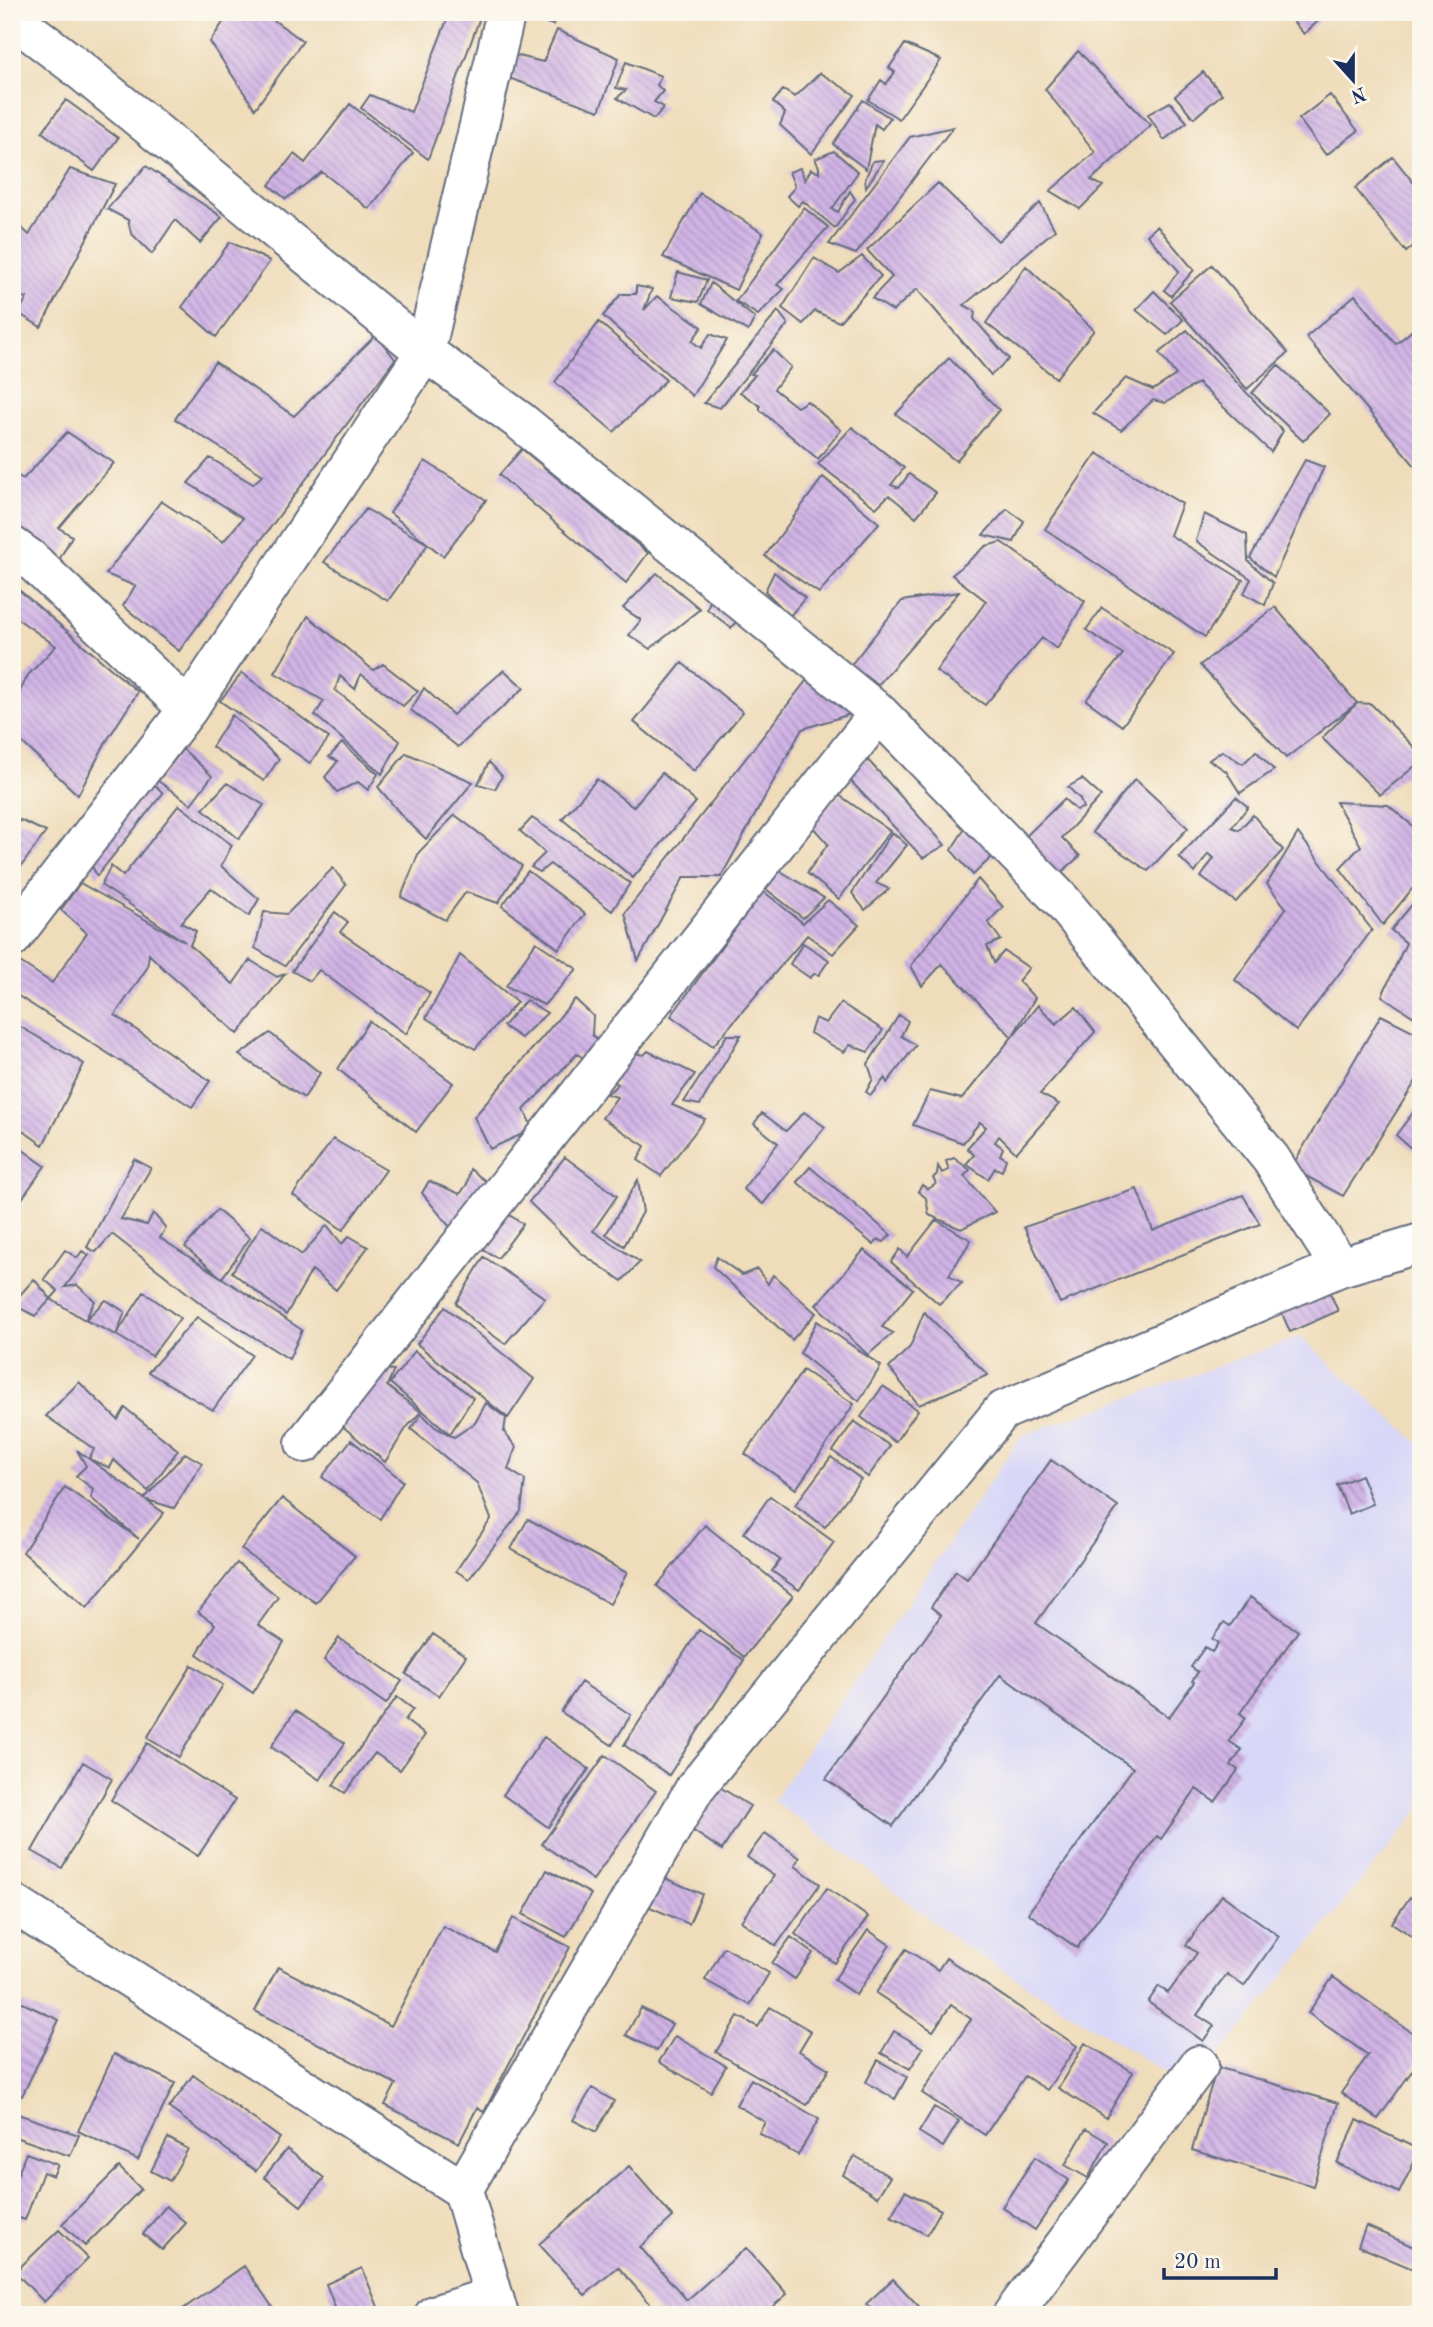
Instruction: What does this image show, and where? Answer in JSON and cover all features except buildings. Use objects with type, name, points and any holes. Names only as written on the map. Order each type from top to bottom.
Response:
[{"type":"street","points":[[12,938],[188,709],[425,352],[506,12]]},
{"type":"street","points":[[12,18],[74,65],[425,352],[520,421],[879,713],[1062,901],[1272,1159],[1339,1267]]},
{"type":"street","points":[[12,546],[29,558],[188,709]]},
{"type":"street","points":[[305,1443],[879,713]]},
{"type":"street","points":[[463,2190],[695,1788],[1002,1411],[1339,1267],[1421,1243]]},
{"type":"street","points":[[12,1903],[463,2190],[496,2306],[434,2315]]},
{"type":"street","points":[[1012,2315],[1199,2066]]},
{"type":"shaded area","points":[[1300,1337],[1421,1445],[1421,1808],[1192,2089],[960,1943],[859,1863],[773,1801],[1021,1436]]}]
